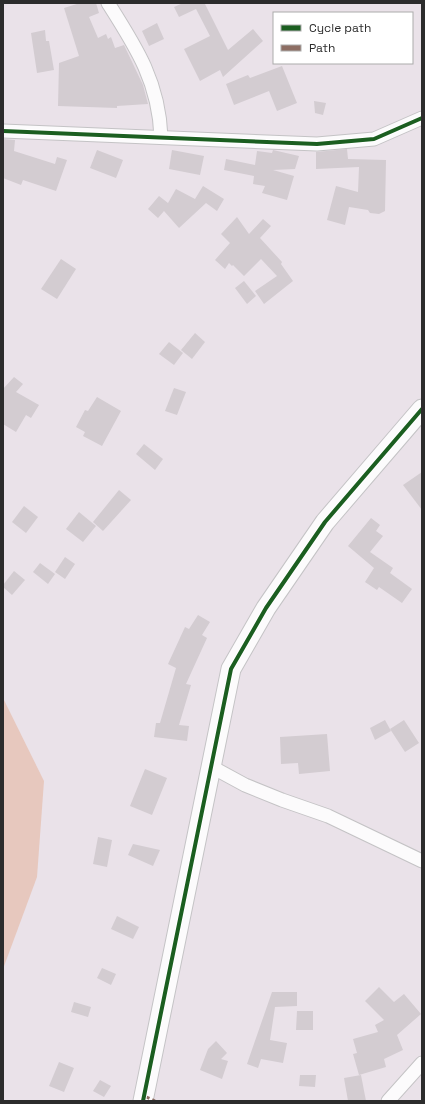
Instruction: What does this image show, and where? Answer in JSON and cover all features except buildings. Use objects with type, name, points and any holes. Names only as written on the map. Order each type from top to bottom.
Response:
[{"type":"street","points":[[108,3],[136,47],[150,79],[160,116],[162,137]]},
{"type":"street","points":[[3,131],[310,144],[348,143],[374,139],[422,118]]},
{"type":"street","points":[[143,1101],[210,766],[231,669],[266,608],[325,522],[422,409]]},
{"type":"street","points":[[210,766],[245,784],[282,800],[328,816],[422,861]]},
{"type":"street","points":[[388,1101],[422,1063]]},
{"type":"shaded area","points":[[3,698],[44,781],[37,877],[3,969]]},
{"type":"marked path","points":[[144,1096],[155,1101]]},
{"type":"cycle path","points":[[3,131],[317,144],[374,139],[422,118]]},
{"type":"cycle path","points":[[143,1101],[231,669],[266,608],[325,522],[422,409]]}]
